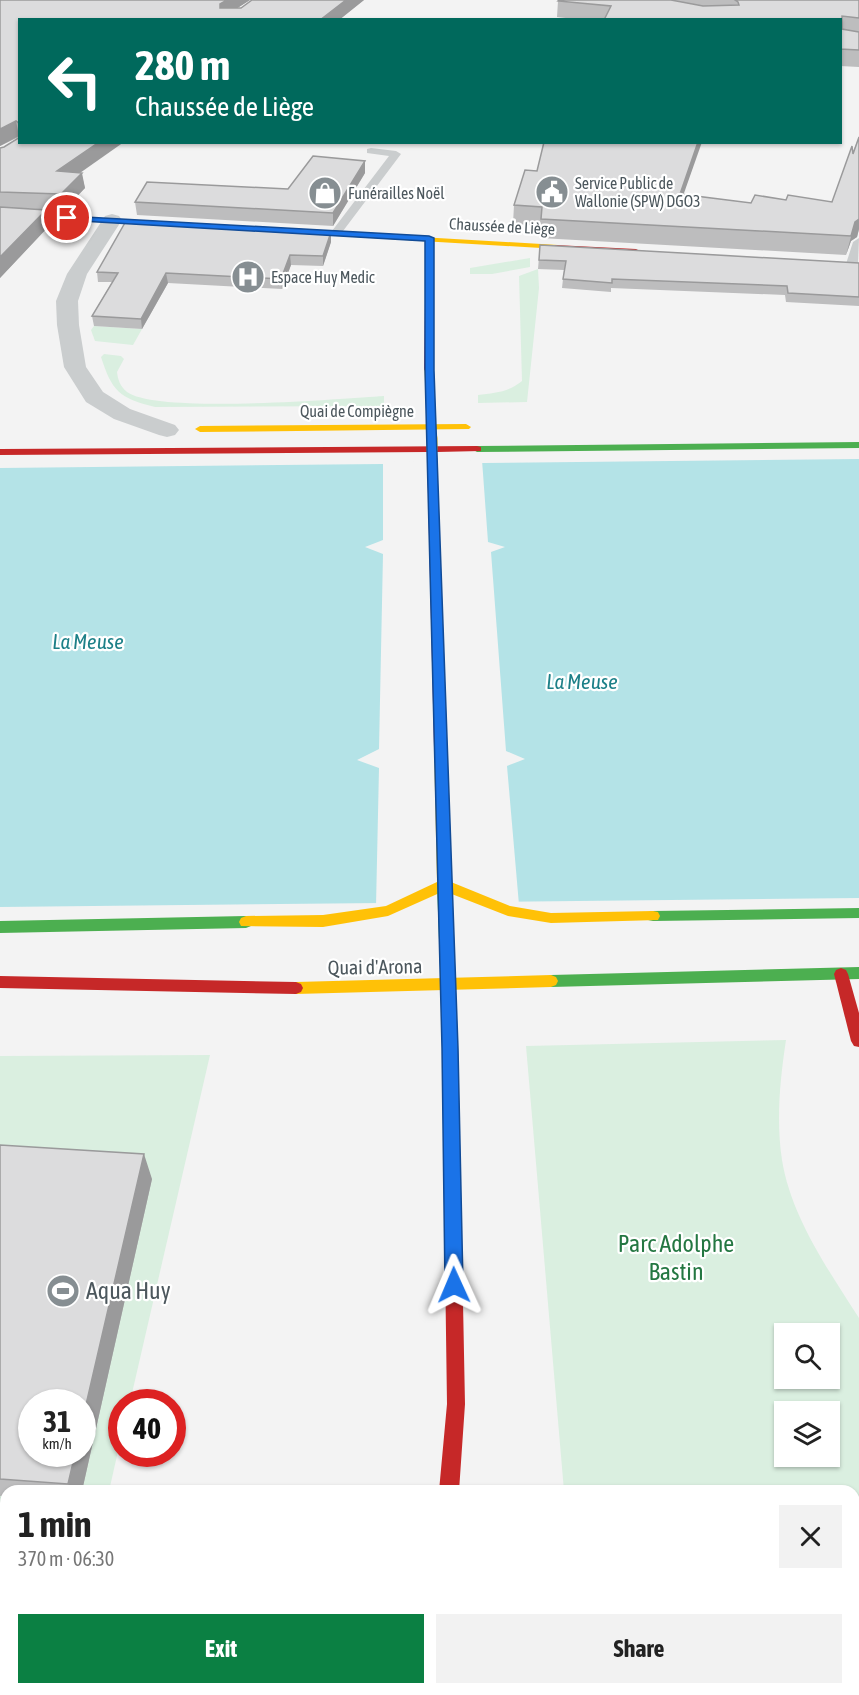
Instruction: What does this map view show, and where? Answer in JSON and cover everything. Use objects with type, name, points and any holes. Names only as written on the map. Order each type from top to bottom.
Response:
[{"type":"main road","points":[[0,215],[181,224]]},
{"type":"main road","name":"Chaussée de Liège","points":[[273,230],[651,252]]},
{"type":"main road","points":[[429,238],[429,370],[450,1048],[456,1404],[449,1485]]},
{"type":"main road","name":"Quai de Compiègne","points":[[120,430],[482,427]]},
{"type":"main road","points":[[0,452],[357,452],[527,447],[859,446]]},
{"type":"main road","points":[[0,927],[323,921],[388,911],[444,885],[508,911],[551,918],[859,913]]},
{"type":"main road","name":"Quai d'Arona","points":[[0,982],[276,989],[859,973]]},
{"type":"main road","points":[[841,974],[859,1041]]},
{"type":"main road","points":[[456,1404],[465,1469]]},
{"type":"street","points":[[112,220],[77,274],[67,301],[68,325],[75,367],[94,397],[122,414],[179,429]]},
{"type":"lane","points":[[336,233],[396,154],[371,151]]},
{"type":"lane","points":[[851,264],[859,242]]},
{"type":"green space","points":[[530,258],[530,267],[492,274],[470,274],[470,268]]},
{"type":"green space","points":[[538,269],[539,288],[527,402],[478,403],[478,395],[507,390],[522,381],[519,276]]},
{"type":"green space","points":[[94,326],[142,329],[133,345],[95,341],[91,330]]},
{"type":"green space","points":[[104,354],[121,356],[124,359],[117,372],[120,383],[127,392],[145,399],[210,404],[384,396],[384,406],[155,407],[125,396],[113,385],[101,357]]},
{"type":"green space","name":"Parc Adolphe Bastin","points":[[786,1040],[779,1115],[780,1145],[787,1181],[802,1223],[859,1318],[859,1485],[563,1485],[526,1046]]},
{"type":"green space","points":[[210,1055],[133,1389],[108,1389],[108,1467],[114,1467],[110,1485],[0,1485],[0,1056]]},
{"type":"water","name":"La Meuse","points":[[859,459],[859,898],[0,907],[0,468]]},
{"type":"pier","points":[[482,460],[488,542],[505,547],[491,552],[506,751],[525,759],[507,766],[519,905],[376,906],[379,768],[357,760],[379,749],[383,554],[365,547],[383,540],[383,462]]},
{"type":"building","points":[[0,0],[227,0],[220,4],[220,8],[241,8],[252,0],[346,0],[323,18],[18,18],[18,122],[16,121],[0,129]]},
{"type":"building","points":[[671,0],[703,6],[739,5],[735,0],[859,0],[859,18],[842,16],[842,18],[605,18],[611,6],[558,1]]},
{"type":"building","points":[[842,29],[859,32],[859,50],[842,49]]},
{"type":"building","points":[[859,137],[859,219],[855,222],[851,236],[541,219],[542,207],[514,205],[525,170],[537,171],[544,144],[697,144],[680,194],[751,203],[755,195],[786,200],[788,195],[832,202],[852,146],[853,154]]},
{"type":"building","points":[[18,138],[18,144],[96,144],[57,171],[82,173],[61,194],[0,192],[0,148]]},
{"type":"building","points":[[313,156],[365,161],[333,213],[135,202],[147,182],[288,189]]},
{"type":"building","points":[[0,207],[46,210],[0,257]]},
{"type":"building","points":[[126,221],[331,232],[323,256],[290,255],[281,279],[166,273],[141,319],[92,316],[118,273],[97,272]]},
{"type":"building","points":[[540,245],[859,263],[859,297],[788,293],[787,286],[612,279],[612,283],[563,279],[566,261],[539,260]]},
{"type":"building","name":"Aqua Huy","points":[[0,1145],[144,1154],[90,1389],[18,1389],[18,1467],[72,1467],[68,1484],[0,1479]]},
{"type":"traffic: fast","points":[[0,215],[172,224]]},
{"type":"traffic: fast","points":[[477,449],[859,445]]},
{"type":"traffic: fast","points":[[444,885],[450,1048]]},
{"type":"traffic: fast","points":[[653,916],[859,913]]},
{"type":"traffic: fast","points":[[0,927],[246,922]]},
{"type":"traffic: fast","points":[[551,981],[859,973]]},
{"type":"traffic: slow","points":[[286,231],[558,247]]},
{"type":"traffic: slow","points":[[429,370],[432,450]]},
{"type":"traffic: slow","points":[[200,429],[466,427]]},
{"type":"traffic: slow","points":[[440,747],[444,885]]},
{"type":"traffic: slow","points":[[246,922],[323,921],[388,911],[444,885],[508,911],[551,918],[653,916]]},
{"type":"traffic: slow","points":[[296,988],[551,981]]},
{"type":"traffic: jam","points":[[429,238],[429,370]]},
{"type":"traffic: jam","points":[[558,247],[636,251]]},
{"type":"traffic: jam","points":[[0,452],[477,449]]},
{"type":"traffic: jam","points":[[432,450],[440,747]]},
{"type":"traffic: jam","points":[[841,974],[859,1041]]},
{"type":"traffic: jam","points":[[0,982],[296,988]]},
{"type":"traffic: jam","points":[[449,1485],[456,1404],[450,1048]]},
{"type":"place","name":"Service Public de Wallonie (SPW) DGO3","points":[[552,192]]},
{"type":"place","name":"Funérailles Noël","points":[[325,193]]},
{"type":"place","name":"Espace Huy Medic","points":[[248,277]]},
{"type":"place","name":"Aqua Huy","points":[[63,1291]]},
{"type":"route","points":[[67,218],[429,238],[429,370],[450,1048],[454,1285]]}]
